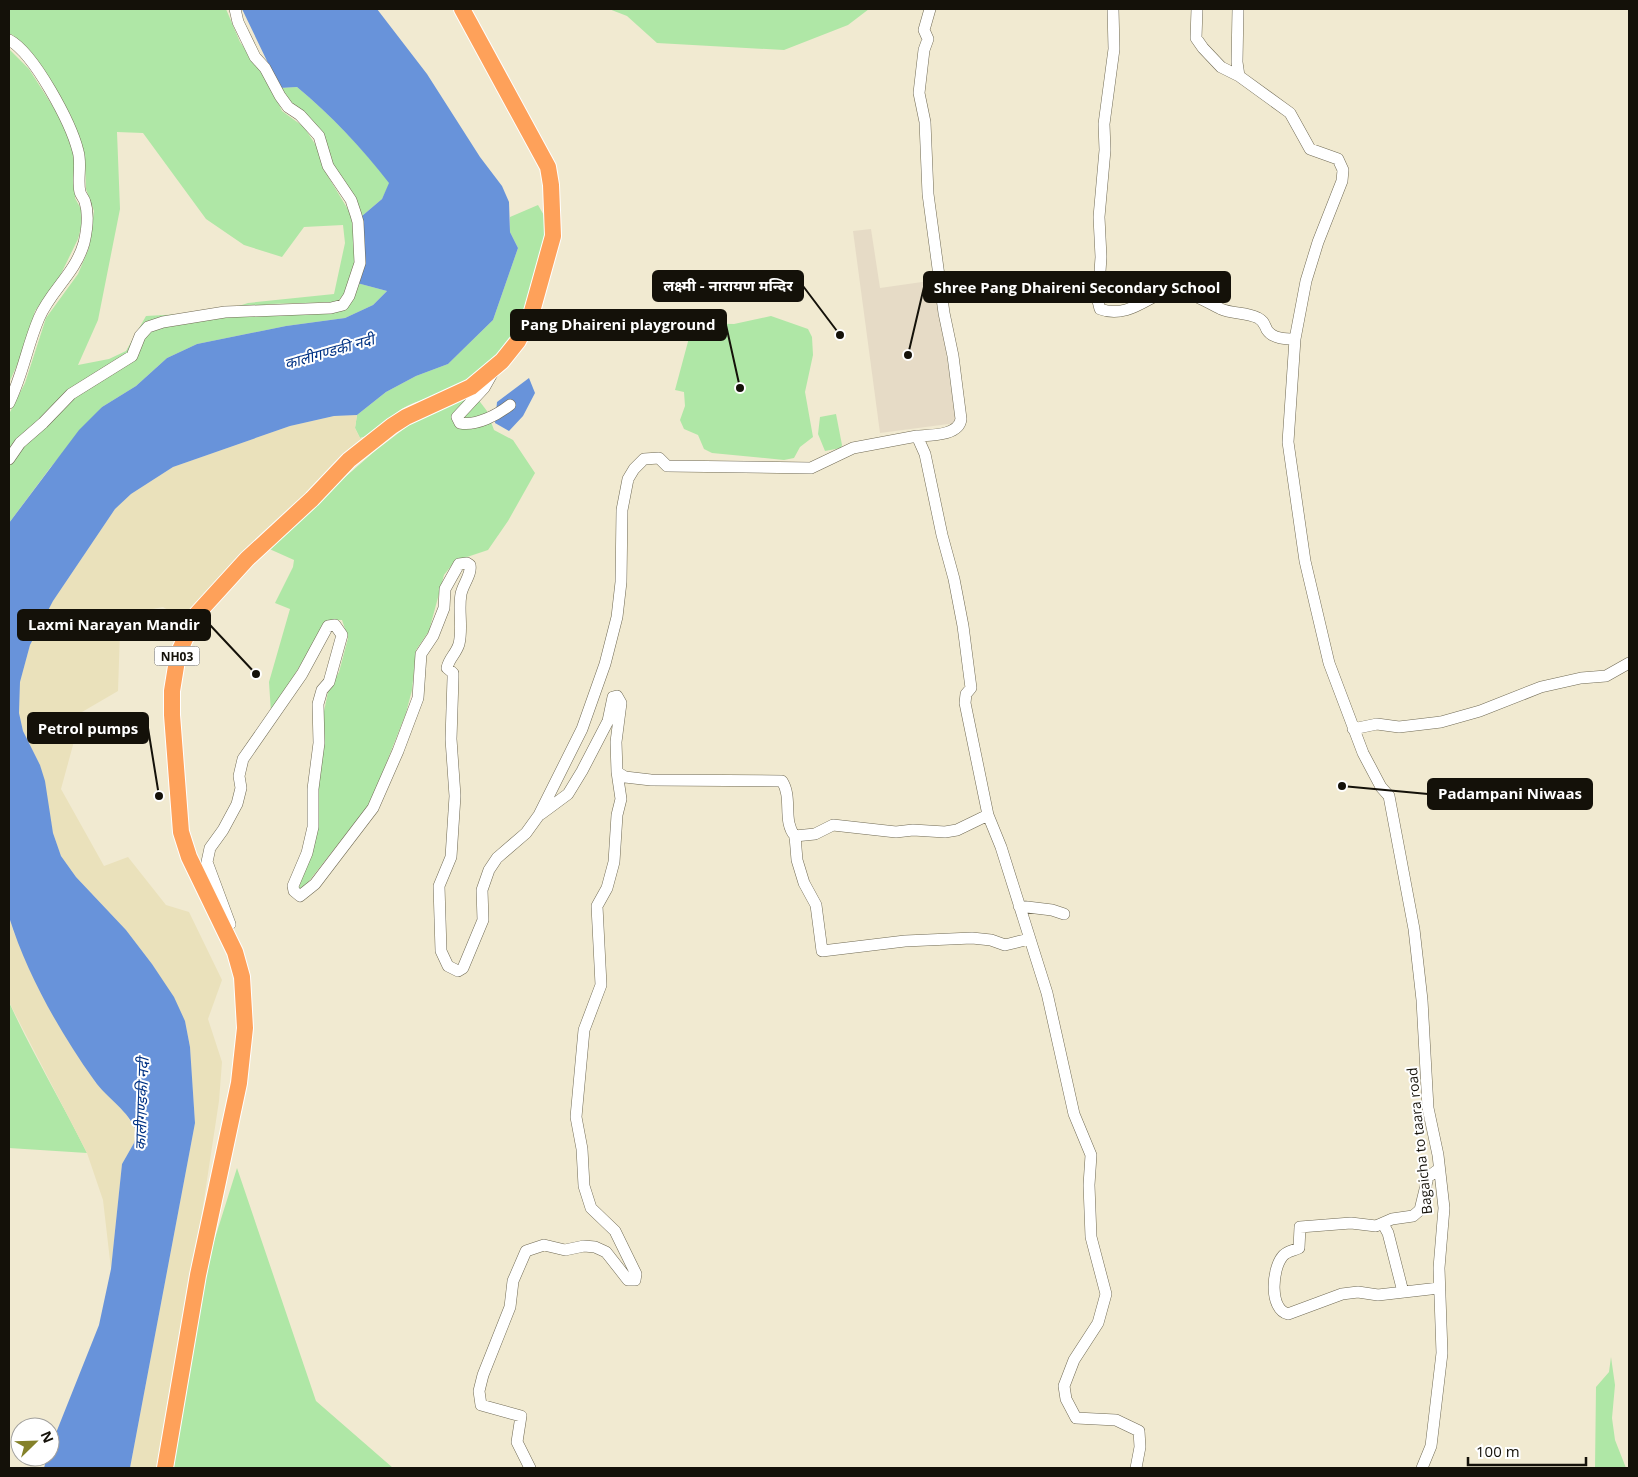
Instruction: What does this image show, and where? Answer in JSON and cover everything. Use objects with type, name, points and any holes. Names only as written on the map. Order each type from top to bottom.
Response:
[{"type":"highway","name":"NH03","points":[[164,1468],[198,1275],[240,1083],[245,1028],[242,977],[224,927],[190,857],[181,832],[177,807],[172,691],[178,654],[196,615],[247,559],[312,499],[349,460],[406,417],[471,387],[502,362],[518,341],[531,315],[553,236],[551,185],[548,167],[462,9]]},
{"type":"street","points":[[9,459],[20,443],[43,424],[71,394],[132,356],[140,336],[148,327],[163,322],[225,312],[331,308],[343,305],[349,296],[358,272],[360,255],[358,222],[351,200],[328,166],[319,136],[300,115],[288,107],[265,68],[256,57],[238,22],[235,9]]},
{"type":"street","points":[[224,927],[230,924],[207,862],[207,852],[223,830],[237,804],[241,788],[239,776],[243,759],[302,674],[328,626],[335,625],[342,635],[329,682],[322,690],[318,704],[319,743],[314,789],[313,827],[306,853],[293,886],[296,895],[300,896],[315,884],[373,808],[398,751],[418,698],[421,654],[433,636],[444,608],[445,589],[456,568],[462,563],[467,562],[471,568],[461,595],[461,634],[456,651],[449,659],[447,668],[453,673],[451,739],[455,796],[451,857],[439,886],[441,950],[444,960],[452,970],[458,971],[463,968],[484,920],[482,890],[489,870],[497,858],[526,833],[539,815],[582,729],[610,646],[617,617],[621,582],[622,510],[628,479],[634,469],[644,459],[654,457],[659,458],[667,466],[712,468],[784,466],[811,468],[853,448],[952,431],[958,426],[961,419],[928,194],[925,122],[919,93],[924,50],[928,39],[924,30],[930,9]]},
{"type":"street","points":[[1113,9],[1114,49],[1104,124],[1104,157],[1099,217],[1101,234],[1098,301],[1100,309],[1106,312],[1124,310],[1172,289],[1181,291],[1223,310],[1234,310],[1256,317],[1264,321],[1270,334],[1295,339]]},
{"type":"street","points":[[1197,9],[1196,38],[1221,67],[1239,76]]},
{"type":"street","points":[[1238,9],[1236,62],[1239,76]]},
{"type":"street","points":[[9,40],[20,49],[50,88],[69,124],[78,149],[81,165],[80,193],[85,199],[88,214],[84,243],[73,270],[40,317],[20,380],[9,403]]},
{"type":"street","name":"Bagaicha to taara road","points":[[1239,76],[1290,113],[1310,148],[1338,159],[1342,165],[1344,175],[1318,242],[1306,282],[1295,339],[1288,442],[1301,537],[1329,663],[1353,729],[1367,760],[1389,796],[1414,928],[1422,1000],[1428,1108],[1444,1208],[1439,1288],[1442,1354],[1431,1446],[1422,1468]]},
{"type":"street","points":[[502,362],[489,378],[484,388],[457,417],[460,424],[469,425],[510,405]]},
{"type":"street","points":[[917,436],[925,454],[962,617],[970,688],[966,694],[965,703],[988,814],[1001,847],[1018,906],[1047,993],[1074,1114],[1091,1155],[1089,1185],[1091,1237],[1106,1294],[1098,1323],[1074,1360],[1064,1391],[1076,1418],[1116,1420],[1139,1431],[1140,1447],[1136,1468]]},
{"type":"street","points":[[1353,729],[1377,724],[1399,727],[1441,722],[1480,711],[1541,687],[1581,678],[1606,676],[1629,662]]},
{"type":"street","points":[[530,1468],[517,1442],[521,1416],[481,1405],[479,1398],[483,1375],[510,1307],[513,1281],[526,1250],[544,1245],[565,1250],[584,1246],[595,1247],[606,1252],[628,1280],[635,1280],[636,1274],[615,1231],[591,1208],[584,1186],[582,1154],[576,1117],[584,1030],[601,985],[597,906],[607,888],[614,862],[617,815],[621,799],[617,772],[616,742],[621,703],[617,696],[613,697],[608,721],[568,794],[539,815]]},
{"type":"street","points":[[617,772],[625,777],[651,780],[782,781],[787,793],[788,824],[795,836],[797,860],[804,883],[816,905],[822,951],[905,940],[972,938],[991,940],[1005,945],[1029,939]]},
{"type":"street","points":[[795,836],[816,834],[833,825],[896,832],[913,830],[945,832],[957,830],[988,814]]},
{"type":"street","points":[[1018,906],[1052,910],[1064,914]]},
{"type":"street","points":[[1439,1169],[1432,1173],[1426,1182],[1420,1210],[1413,1216],[1392,1219],[1376,1226],[1351,1223],[1300,1227],[1299,1248],[1286,1253],[1278,1267],[1274,1296],[1282,1312],[1288,1314],[1342,1294],[1358,1292],[1378,1296],[1439,1288]]},
{"type":"street","points":[[1383,1224],[1388,1233],[1403,1292]]},
{"type":"shaded area","points":[[871,229],[880,288],[936,280],[956,423],[880,433],[853,231]]},
{"type":"green space","points":[[9,9],[226,9],[240,42],[267,79],[282,111],[304,127],[319,150],[323,168],[352,216],[355,264],[346,292],[337,302],[270,304],[146,326],[129,355],[67,391],[9,451],[9,414],[25,383],[46,318],[78,274],[89,248],[94,211],[86,189],[85,160],[72,120],[55,87],[13,35],[9,34]],"holes":[[[117,132],[143,133],[206,219],[244,245],[282,257],[304,227],[343,225],[345,243],[334,294],[248,303],[220,312],[146,316],[126,351],[109,359],[78,365],[98,320],[120,209]]]},
{"type":"green space","points":[[609,9],[869,9],[848,25],[784,50],[657,43],[627,16]]},
{"type":"green space","points":[[9,49],[29,69],[66,127],[74,156],[77,178],[75,198],[81,209],[82,224],[78,239],[59,278],[35,311],[25,347],[9,383]]},
{"type":"green space","points":[[297,87],[346,132],[390,183],[382,199],[362,216],[329,157],[288,103],[280,88]]},
{"type":"green space","points":[[538,205],[549,224],[525,307],[517,327],[506,345],[493,362],[477,376],[453,388],[407,406],[379,428],[360,438],[355,428],[357,415],[386,392],[416,376],[448,364],[493,320],[518,248],[510,232],[510,217]]},
{"type":"green space","points":[[357,283],[387,291],[373,305],[345,318],[286,326],[197,344],[167,358],[136,386],[102,407],[50,468],[9,523],[9,465],[29,440],[70,399],[119,370],[145,333],[162,325],[235,315],[342,308]]},
{"type":"green space","points":[[771,316],[808,329],[812,337],[813,355],[805,392],[813,437],[800,447],[794,458],[784,460],[712,453],[704,449],[698,435],[684,429],[680,420],[685,406],[684,392],[675,390],[693,323],[734,324]]},
{"type":"green space","points":[[474,394],[487,411],[494,430],[513,440],[535,473],[508,521],[488,550],[455,561],[444,575],[429,631],[416,650],[412,690],[406,713],[371,802],[302,890],[299,888],[318,800],[323,716],[328,692],[339,672],[348,638],[342,620],[328,620],[271,713],[269,682],[290,609],[275,603],[293,567],[294,560],[265,547],[375,451],[409,425]]},
{"type":"green space","points":[[836,414],[842,445],[841,448],[825,451],[818,434],[820,417]]},
{"type":"green space","points":[[9,1002],[27,1040],[87,1153],[9,1148]]},
{"type":"green space","points":[[237,1168],[316,1401],[393,1468],[173,1468],[210,1254]]},
{"type":"green space","points":[[1611,1357],[1615,1385],[1612,1418],[1615,1440],[1626,1468],[1595,1468],[1596,1387],[1609,1372]]},
{"type":"sand","points":[[357,415],[355,428],[360,438],[370,436],[317,481],[189,623],[163,607],[137,612],[120,631],[118,691],[82,712],[61,789],[104,866],[128,857],[166,905],[189,912],[222,980],[208,1019],[222,1062],[219,1101],[186,1318],[157,1468],[130,1468],[195,1123],[190,1047],[185,1021],[152,964],[126,930],[76,877],[61,856],[53,833],[40,765],[23,731],[19,713],[20,682],[30,645],[53,601],[115,509],[131,494],[173,467],[290,426],[334,416]]},
{"type":"sand","points":[[9,917],[14,933],[95,1082],[126,1114],[137,1133],[134,1143],[122,1164],[111,1269],[103,1200],[87,1153],[9,1002]]},
{"type":"water","name":"कालीगण्डकी नदी","points":[[242,9],[377,9],[427,74],[480,157],[502,186],[509,202],[510,232],[518,248],[493,320],[448,364],[416,376],[386,392],[357,415],[334,416],[290,426],[173,467],[131,494],[115,509],[53,601],[30,645],[20,682],[19,713],[23,731],[40,765],[45,781],[53,833],[61,856],[76,877],[126,930],[174,997],[185,1021],[190,1047],[195,1123],[130,1468],[44,1468],[60,1467],[60,1423],[99,1325],[111,1269],[122,1164],[134,1143],[137,1133],[129,1118],[99,1087],[56,1022],[25,960],[9,917],[9,523],[79,430],[102,407],[136,386],[167,358],[197,344],[286,326],[345,318],[373,305],[387,291],[357,283],[362,216],[382,199],[389,183],[346,132],[310,98],[297,87],[280,88]]},
{"type":"water","points":[[529,378],[535,393],[523,416],[509,431],[495,423],[497,402]]},
{"type":"place","name":"लक्ष्मी - नारायण मन्दिर","points":[[840,335]]},
{"type":"place","name":"Shree Pang Dhaireni Secondary School","points":[[908,355]]},
{"type":"place","name":"Pang Dhaireni playground","points":[[740,388]]},
{"type":"place","name":"Laxmi Narayan Mandir","points":[[256,674]]},
{"type":"place","name":"Padampani Niwaas","points":[[1342,786]]},
{"type":"place","name":"Petrol pumps","points":[[159,796]]}]
